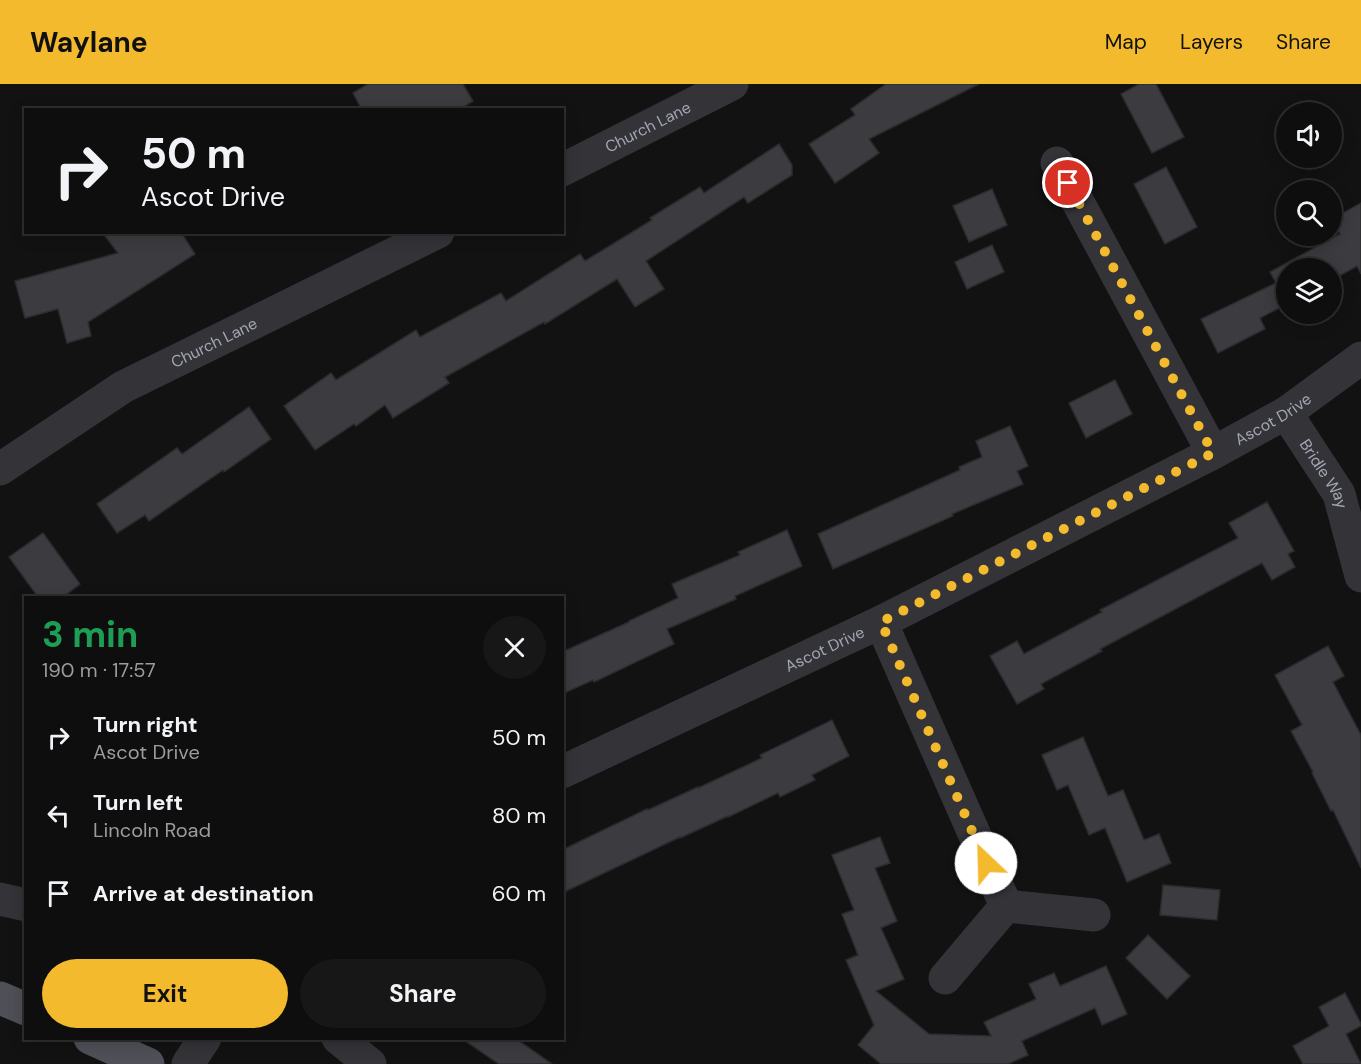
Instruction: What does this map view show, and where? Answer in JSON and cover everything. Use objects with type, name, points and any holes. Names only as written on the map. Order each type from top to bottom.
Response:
[{"type":"main road","points":[[0,998],[24,1008]]},
{"type":"main road","points":[[94,1040],[148,1064]]},
{"type":"street","name":"Church Lane","points":[[564,169],[732,84]]},
{"type":"street","points":[[1057,163],[1213,453]]},
{"type":"street","name":"Church Lane","points":[[0,469],[123,387],[434,234]]},
{"type":"street","name":"Ascot Drive","points":[[564,771],[881,622],[1213,453],[1286,412],[1361,358]]},
{"type":"street","name":"Bridle Way","points":[[1286,412],[1339,494],[1361,576]]},
{"type":"street","points":[[881,622],[1006,906]]},
{"type":"street","points":[[0,898],[24,904]]},
{"type":"street","points":[[1006,906],[1094,915]]},
{"type":"street","points":[[945,978],[1006,906]]},
{"type":"street","points":[[188,1064],[204,1040]]},
{"type":"street","points":[[340,1040],[370,1064]]},
{"type":"building","points":[[368,84],[463,84],[473,101],[462,108],[361,108],[353,93]]},
{"type":"building","points":[[886,84],[979,84],[869,139],[879,153],[835,183],[809,144],[855,115],[851,109]]},
{"type":"building","points":[[1139,84],[1156,84],[1184,137],[1152,153],[1121,94]]},
{"type":"building","points":[[779,144],[792,165],[792,175],[748,203],[744,197],[646,261],[664,289],[635,307],[617,279],[545,324],[544,322],[445,377],[449,383],[393,418],[385,405],[356,426],[354,424],[315,450],[284,406],[331,373],[336,380],[416,330],[420,337],[501,293],[506,301],[580,254],[585,261],[700,187],[704,193]]},
{"type":"building","points":[[1166,167],[1197,227],[1165,244],[1134,184]]},
{"type":"building","points":[[992,189],[1007,225],[969,242],[953,206]]},
{"type":"building","points":[[1361,203],[1361,274],[1357,266],[1342,274],[1342,258],[1296,258],[1318,246],[1342,246],[1342,213]]},
{"type":"building","points":[[104,234],[182,234],[195,254],[88,322],[91,336],[67,343],[58,309],[25,318],[15,281],[118,253]]},
{"type":"building","points":[[992,245],[1004,272],[967,289],[955,262]]},
{"type":"building","points":[[1276,269],[1276,283],[1270,272]]},
{"type":"building","points":[[1276,283],[1276,310],[1260,318],[1265,329],[1218,353],[1201,319]]},
{"type":"building","points":[[1115,380],[1132,414],[1086,438],[1069,403]]},
{"type":"building","points":[[249,407],[271,439],[149,521],[145,515],[117,533],[97,504],[177,448],[182,454]]},
{"type":"building","points":[[1010,426],[1028,466],[1017,471],[1023,484],[833,569],[818,534],[960,470],[959,467],[982,457],[976,441]]},
{"type":"building","points":[[1267,502],[1294,551],[1288,554],[1295,567],[1272,580],[1262,563],[1100,649],[1102,651],[1041,684],[1044,689],[1017,704],[990,656],[1017,641],[1024,654],[1102,612],[1100,610],[1238,538],[1229,523]]},
{"type":"building","points":[[787,530],[802,566],[735,596],[736,599],[667,629],[674,644],[594,682],[593,680],[564,693],[564,651],[678,598],[672,584],[740,555],[738,552]]},
{"type":"building","points":[[43,533],[80,584],[64,596],[37,596],[9,557]]},
{"type":"building","points":[[1328,646],[1344,676],[1333,682],[1361,735],[1361,868],[1291,731],[1302,725],[1275,675]]},
{"type":"building","points":[[832,720],[849,756],[812,775],[815,780],[780,797],[778,793],[564,892],[564,849],[762,758],[760,755]]},
{"type":"building","points":[[1083,737],[1108,796],[1123,790],[1144,840],[1159,834],[1171,863],[1127,882],[1105,828],[1089,835],[1068,785],[1057,790],[1042,755]]},
{"type":"building","points":[[880,837],[890,863],[875,868],[897,921],[881,928],[904,979],[876,991],[929,1034],[991,1036],[984,1022],[1036,999],[1029,984],[1054,973],[1060,986],[1106,966],[1127,1014],[1102,1025],[1095,1008],[1022,1041],[1028,1055],[1008,1064],[881,1064],[858,1045],[874,1025],[846,960],[858,955],[842,914],[854,910],[832,855]]},
{"type":"building","points":[[1163,885],[1220,890],[1217,920],[1160,915]]},
{"type":"building","points":[[1148,935],[1190,976],[1167,999],[1126,958]]},
{"type":"building","points":[[1345,993],[1361,1024],[1346,1034],[1361,1064],[1303,1064],[1293,1046],[1329,1026],[1319,1007]]},
{"type":"building","points":[[464,1040],[518,1040],[552,1064],[499,1064]]},
{"type":"route","points":[[986,863],[881,622],[1213,453],[1068,183]]}]
